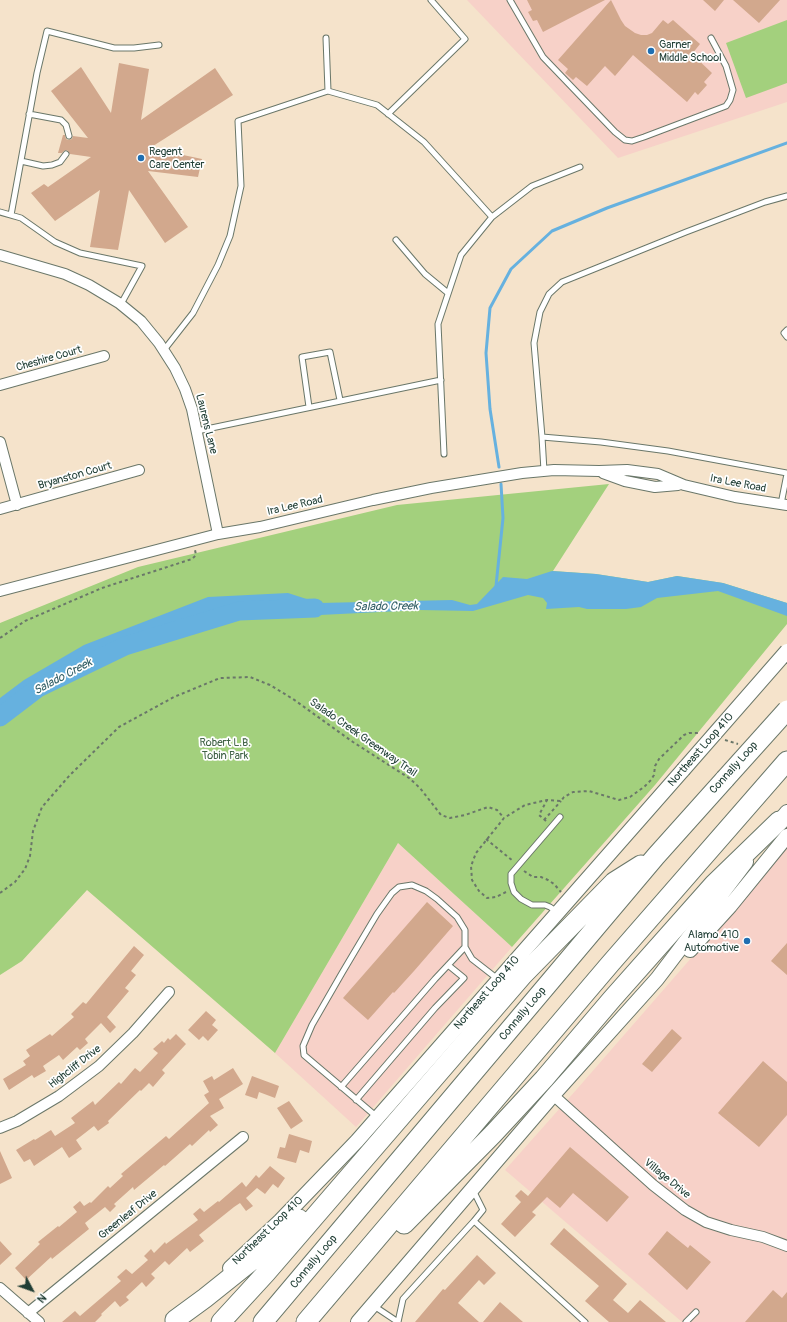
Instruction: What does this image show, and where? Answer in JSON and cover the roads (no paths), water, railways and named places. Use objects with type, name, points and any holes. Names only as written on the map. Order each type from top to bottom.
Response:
[{"type":"highway","name":"Connally Loop","points":[[263,1322],[656,856],[787,710]]},
{"type":"highway","points":[[306,1322],[610,964],[787,761]]},
{"type":"highway","points":[[335,1288],[379,1248],[493,1134],[544,1079],[612,999],[714,884],[784,823]]},
{"type":"highway","points":[[174,1321],[265,1250],[332,1188],[383,1124],[523,974],[614,882],[656,856]]},
{"type":"highway","points":[[221,1322],[266,1273],[383,1124]]},
{"type":"main road","name":"Northeast Loop 410","points":[[383,1124],[499,980],[787,651]]},
{"type":"main road","points":[[358,1322],[553,1095],[657,979],[753,852],[784,823]]},
{"type":"street","name":"Laurens Lane","points":[[0,255],[65,274],[89,285],[121,304],[141,321],[164,350],[185,388],[192,409],[218,534]]},
{"type":"street","name":"Cheshire Court","points":[[0,385],[104,356]]},
{"type":"street","points":[[0,442],[17,505]]},
{"type":"street","name":"Bryanston Court","points":[[0,509],[139,470]]},
{"type":"street","name":"Ira Lee Road","points":[[0,591],[218,534],[431,488],[544,470],[626,470],[658,474],[684,485],[735,497],[784,504]]},
{"type":"street","name":"Highcliff Drive","points":[[0,1128],[17,1121],[59,1096],[99,1066],[133,1033],[169,992]]},
{"type":"street","name":"Village Drive","points":[[553,1095],[653,1185],[685,1210],[706,1222],[731,1230],[763,1237],[787,1246]]},
{"type":"street","name":"Greenleaf Drive","points":[[28,1313],[243,1137]]},
{"type":"street","points":[[0,1288],[39,1322]]},
{"type":"lane","points":[[388,114],[465,39],[431,0]]},
{"type":"lane","points":[[510,0],[543,57],[615,132],[625,140],[632,141],[644,137],[726,106],[730,100],[733,90],[726,66],[711,38]]},
{"type":"lane","points":[[11,215],[37,73],[47,32],[114,48],[134,48],[159,45]]},
{"type":"lane","points":[[326,38],[328,91]]},
{"type":"lane","points":[[164,350],[193,313],[218,265],[230,236],[241,186],[238,121],[328,91],[377,105],[424,142],[492,217]]},
{"type":"lane","points":[[29,114],[60,120],[66,125],[69,136]]},
{"type":"lane","points":[[21,161],[43,166],[52,165],[60,162],[66,154]]},
{"type":"lane","points":[[444,454],[438,324],[461,255],[492,217],[532,186],[580,167]]},
{"type":"lane","points":[[544,470],[534,343],[540,312],[549,294],[562,282],[602,265],[765,202],[787,196]]},
{"type":"lane","points":[[0,212],[21,218],[55,242],[80,253],[142,266],[121,304]]},
{"type":"lane","points":[[396,240],[425,274],[448,293]]},
{"type":"lane","points":[[787,330],[784,333],[787,337]]},
{"type":"lane","points":[[308,407],[302,357],[330,352],[340,400]]},
{"type":"lane","points":[[197,431],[441,380]]},
{"type":"lane","points":[[542,437],[601,442],[668,451],[787,474],[784,504]]},
{"type":"lane","points":[[558,913],[550,907],[544,905],[532,905],[521,899],[512,888],[511,874],[560,817]]},
{"type":"lane","points":[[383,1124],[304,1055],[303,1046],[312,1025],[377,914],[392,893],[399,887],[412,885],[426,891],[437,899],[457,917],[465,930],[465,947],[472,959],[499,980]]},
{"type":"lane","points":[[341,1087],[465,947]]},
{"type":"lane","points":[[356,1100],[435,1008],[464,978],[448,965]]},
{"type":"lane","points":[[373,1305],[398,1322],[403,1299],[483,1210],[473,1189]]},
{"type":"lane","points":[[474,1221],[585,1322]]},
{"type":"lane","points":[[686,1322],[696,1312]]},
{"type":"water","points":[[552,571],[596,574],[648,582],[677,576],[723,583],[787,603],[787,616],[718,591],[657,598],[641,607],[626,609],[587,609],[579,607],[546,609],[547,603],[543,598],[528,595],[473,611],[420,610],[320,615],[267,605],[251,605],[199,616],[158,631],[132,649],[69,670],[47,682],[0,713],[0,698],[24,680],[84,645],[208,597],[288,593],[319,603],[452,600],[470,605],[477,604],[503,577],[527,579]]},
{"type":"waterway","points":[[499,467],[490,409],[486,353],[490,308],[511,269],[552,231],[607,208],[787,143]]},
{"type":"waterway","points":[[496,586],[503,518],[501,484]]},
{"type":"waterway","name":"Salado Creek","points":[[0,717],[38,688],[125,646],[239,611],[315,608]]},
{"type":"place","name":"Garner Middle School","points":[[651,51]]},
{"type":"place","name":"Regent Care Center","points":[[141,158]]},
{"type":"place","name":"Alamo 410 Automotive","points":[[747,941]]},
{"type":"park label","name":"Robert L.B. Tobin Park","points":[[225,749]]}]
